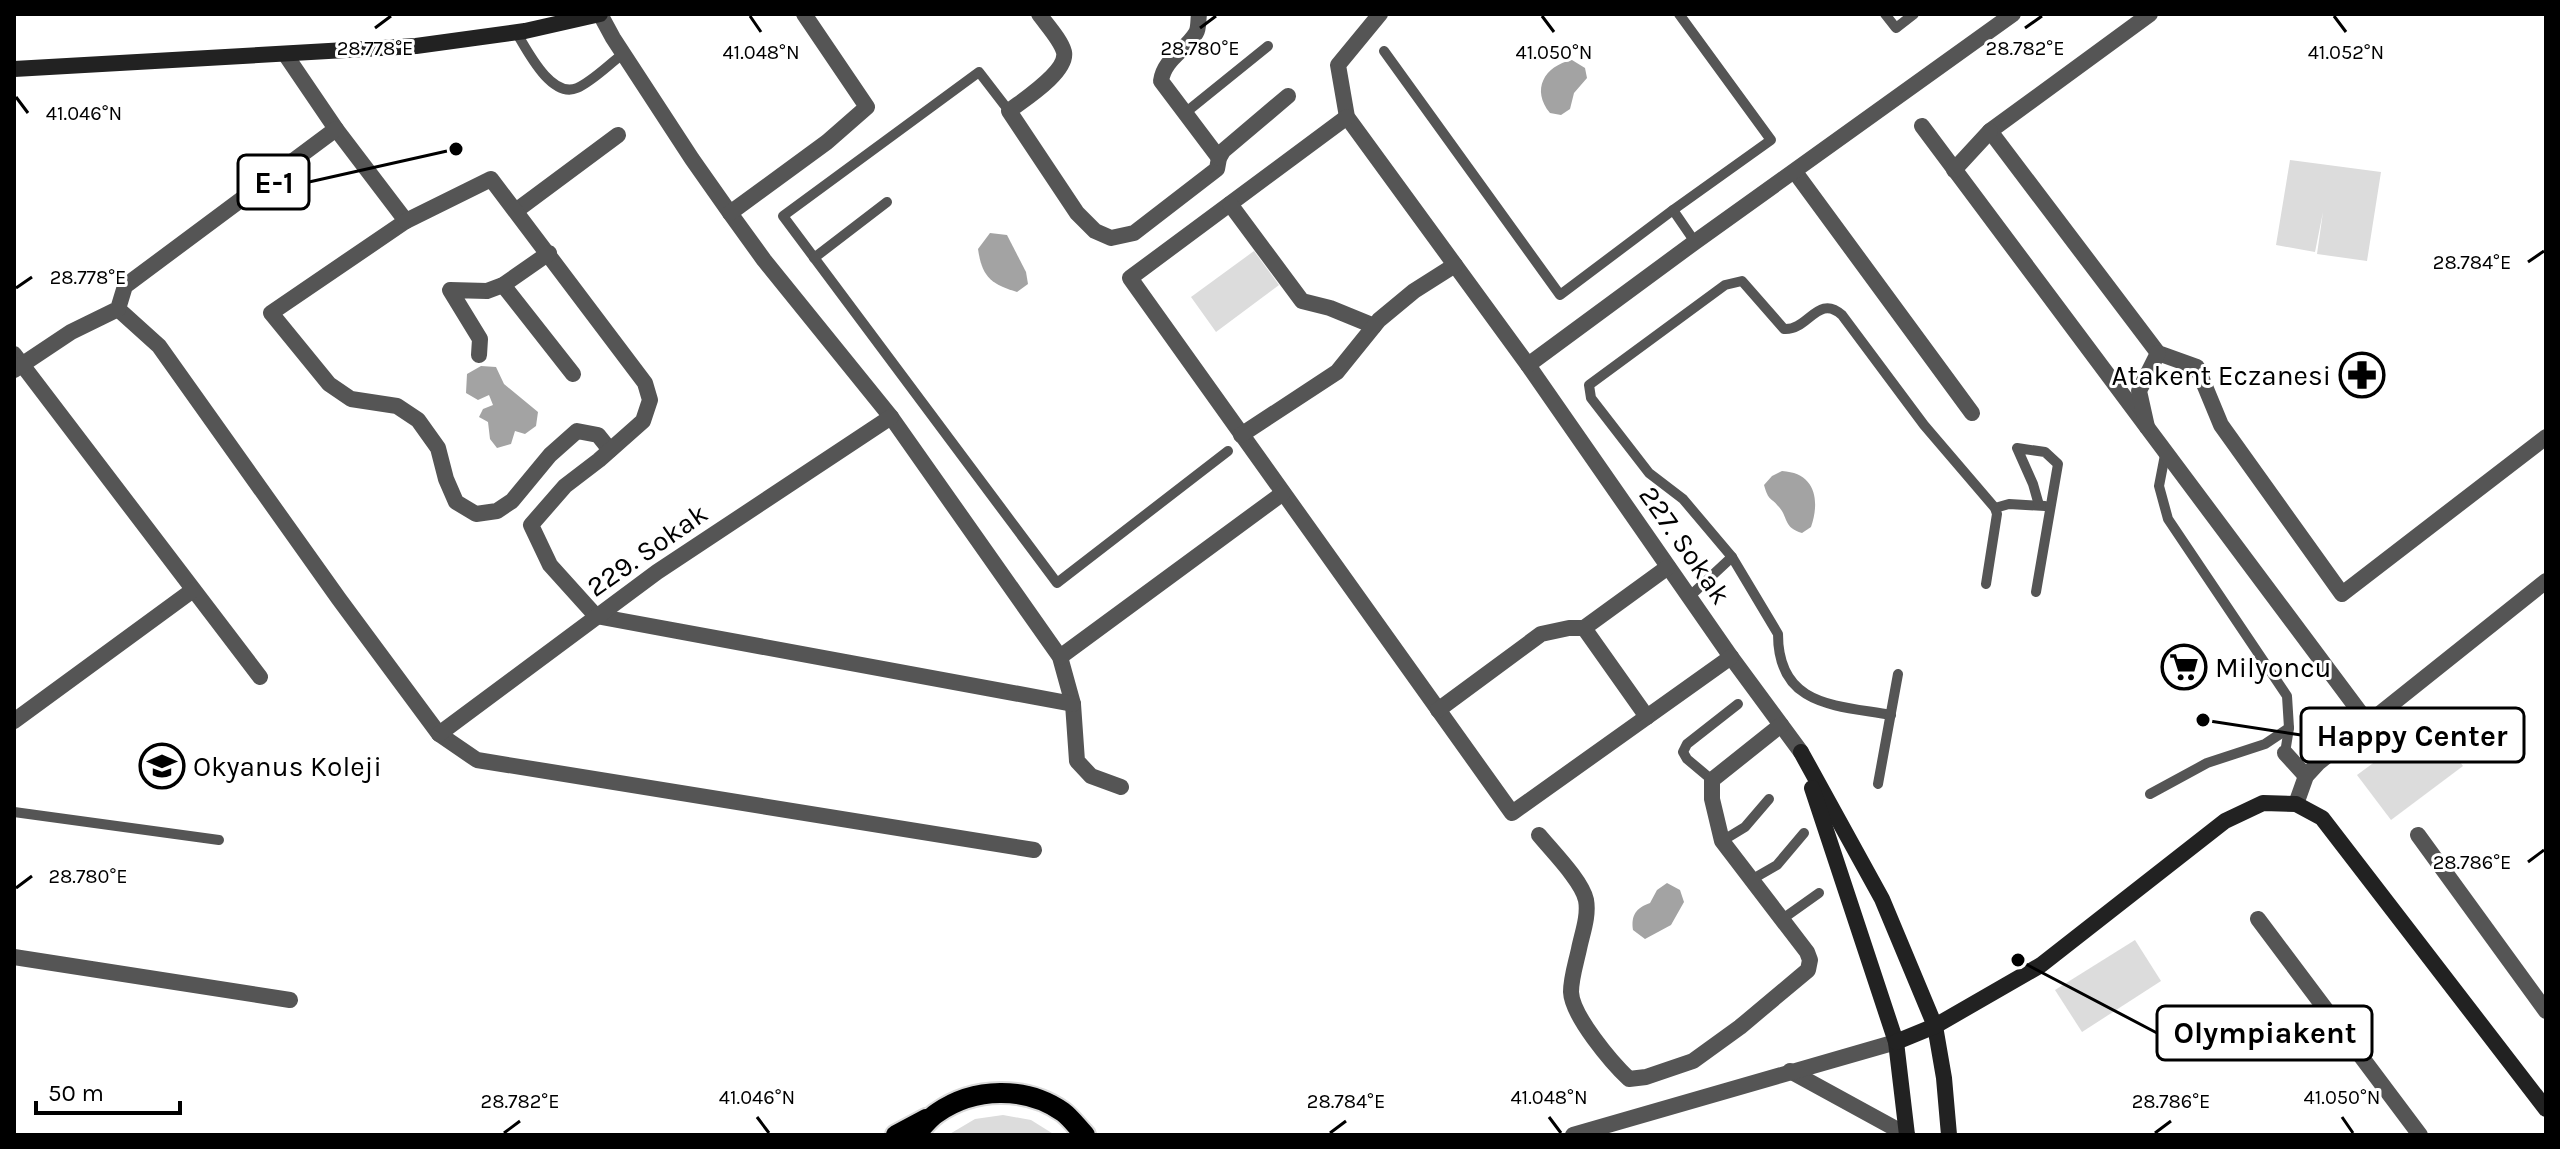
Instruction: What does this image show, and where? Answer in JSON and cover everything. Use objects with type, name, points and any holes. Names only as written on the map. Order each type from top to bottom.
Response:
[{"type":"main road","points":[[896,1135],[966,1097],[1000,1092],[1033,1097],[1063,1113],[1085,1135]]},
{"type":"main road","points":[[915,1135],[936,1113]]},
{"type":"street","points":[[14,69],[416,46],[516,32],[600,14],[623,54],[730,213],[764,260],[891,417],[1060,657],[1073,704],[1077,761],[1091,776],[1121,787]]},
{"type":"street","points":[[730,213],[827,142],[867,107],[804,14]]},
{"type":"street","points":[[1039,14],[1064,51],[1063,63],[1057,73],[1009,111],[1077,213],[1095,231],[1111,238],[1134,233],[1217,169],[1223,151],[1288,96]]},
{"type":"street","points":[[1199,14],[1197,32],[1169,62],[1161,81],[1219,158]]},
{"type":"street","points":[[1380,14],[1338,65],[1347,117],[1130,278],[1512,813],[1731,657]]},
{"type":"street","points":[[1528,365],[2013,14]]},
{"type":"street","points":[[1954,170],[1990,131],[2150,14]]},
{"type":"street","points":[[285,54],[336,129],[406,221]]},
{"type":"street","name":"227. Sokak","points":[[1347,117],[1528,365],[1731,657],[1801,752]]},
{"type":"street","points":[[1922,126],[2368,723]]},
{"type":"street","points":[[260,677],[17,363],[118,309],[125,286],[336,129]]},
{"type":"street","points":[[1990,131],[2158,353],[2197,367],[2221,425],[2342,594],[2546,437]]},
{"type":"street","points":[[517,210],[618,135]]},
{"type":"street","points":[[1795,172],[1972,413]]},
{"type":"street","points":[[610,450],[598,435],[577,431],[550,455],[512,501],[497,511],[476,514],[456,502],[438,448],[418,420],[397,406],[351,399],[329,384],[271,313],[406,221],[491,179],[645,383],[650,400],[643,421],[610,450],[565,486],[531,525],[550,565],[596,616],[1073,704]]},
{"type":"street","points":[[1230,204],[1302,301],[1330,308],[1374,326]]},
{"type":"street","points":[[479,355],[480,339],[450,290],[487,291],[503,285],[549,253]]},
{"type":"street","points":[[1241,435],[1337,372],[1374,326],[1414,291],[1455,265]]},
{"type":"street","points":[[503,285],[573,374]]},
{"type":"street","points":[[118,309],[159,346],[439,734],[477,760],[1034,850]]},
{"type":"street","points":[[2148,432],[2139,391],[2158,353]]},
{"type":"street","name":"229. Sokak","points":[[439,734],[657,572],[891,417]]},
{"type":"street","points":[[1060,657],[1283,493]]},
{"type":"street","points":[[1438,710],[1541,634],[1584,628],[1668,567]]},
{"type":"street","points":[[2296,804],[2306,776],[2318,763],[2546,581]]},
{"type":"street","points":[[14,721],[193,590]]},
{"type":"street","points":[[1584,628],[1647,717]]},
{"type":"street","points":[[1539,835],[1586,898],[1587,915],[1571,992],[1573,1005],[1629,1079],[1646,1077],[1693,1061],[1806,974],[1810,960],[1722,841],[1712,799],[1712,780],[1781,725]]},
{"type":"street","points":[[1801,752],[1882,899],[1935,1026],[1949,1135]]},
{"type":"street","points":[[1801,752],[1896,1042],[1907,1135]]},
{"type":"street","points":[[2285,753],[2306,776]]},
{"type":"street","points":[[1573,1135],[1896,1042],[1935,1026],[2041,965],[2225,821],[2263,803],[2296,804],[2322,818],[2546,1109]]},
{"type":"street","points":[[2418,835],[2546,1011]]},
{"type":"street","points":[[2258,919],[2420,1135]]},
{"type":"street","points":[[14,957],[290,1000]]},
{"type":"street","points":[[1790,1071],[1907,1135]]},
{"type":"lane","points":[[1384,51],[1560,295],[1771,140],[1679,14]]},
{"type":"lane","points":[[1885,14],[1896,28],[1914,14]]},
{"type":"lane","points":[[516,32],[541,72],[564,88],[578,88],[623,54]]},
{"type":"lane","points":[[1185,113],[1268,46]]},
{"type":"lane","points":[[1009,111],[979,72],[783,216],[1057,583],[1228,451]]},
{"type":"lane","points":[[814,258],[887,202]]},
{"type":"lane","points":[[1673,210],[1695,242]]},
{"type":"lane","points":[[1891,715],[1813,700],[1799,690],[1785,668],[1778,634],[1732,557],[1683,499],[1649,473],[1591,398],[1589,385],[1725,285],[1737,281],[1742,281],[1784,329],[1791,330],[1825,307],[1834,307],[1924,425],[1995,508],[1997,514],[1986,584]]},
{"type":"lane","points":[[2036,592],[2045,506],[2058,464],[2045,452],[2017,448],[2045,506]]},
{"type":"lane","points":[[2165,455],[2159,486],[2168,519],[2287,696],[2289,728],[2285,753]]},
{"type":"lane","points":[[1995,508],[2009,504],[2045,506]]},
{"type":"lane","points":[[1689,597],[1732,557]]},
{"type":"lane","points":[[1878,784],[1898,674]]},
{"type":"lane","points":[[1712,780],[1683,752],[1687,744],[1738,704]]},
{"type":"lane","points":[[2150,794],[2207,763],[2265,744],[2289,728]]},
{"type":"lane","points":[[1722,841],[1745,827],[1769,799]]},
{"type":"lane","points":[[14,812],[219,840]]},
{"type":"lane","points":[[1751,880],[1777,865],[1804,833]]},
{"type":"lane","points":[[1781,920],[1819,893]]},
{"type":"shaded area","points":[[1572,60],[1585,68],[1587,78],[1574,93],[1570,109],[1561,115],[1550,113],[1541,96],[1543,80],[1554,68]]},
{"type":"shaded area","points":[[2290,160],[2381,172],[2367,261],[2317,254],[2323,212],[2315,252],[2276,245]]},
{"type":"shaded area","points":[[990,233],[1007,235],[1026,272],[1028,284],[1017,292],[1000,286],[985,273],[978,249]]},
{"type":"shaded area","points":[[1254,251],[1279,285],[1216,332],[1191,297]]},
{"type":"shaded area","points":[[481,366],[496,367],[504,384],[538,412],[536,426],[525,434],[515,431],[511,444],[497,448],[490,439],[488,422],[479,417],[483,409],[493,405],[489,395],[478,400],[466,393],[467,374]]},
{"type":"shaded area","points":[[1782,471],[1802,477],[1813,490],[1814,517],[1811,527],[1802,533],[1789,525],[1764,485]]},
{"type":"shaded area","points":[[2430,721],[2463,766],[2391,820],[2357,775]]},
{"type":"shaded area","points":[[1667,883],[1680,890],[1684,902],[1671,925],[1645,939],[1633,930],[1634,916]]},
{"type":"shaded area","points":[[2135,940],[2161,981],[2082,1032],[2055,990]]},
{"type":"shaded area","points":[[1003,1115],[1031,1120],[1055,1135],[948,1135],[975,1119]]},
{"type":"place","name":"E-1","points":[[456,149]]},
{"type":"place","name":"Atakent Eczanesi","points":[[2362,375]]},
{"type":"place","name":"Milyoncu","points":[[2184,667]]},
{"type":"place","name":"Happy Center","points":[[2203,720]]},
{"type":"place","name":"Okyanus Koleji","points":[[162,766]]},
{"type":"place","name":"Olympiakent","points":[[2018,960]]}]
